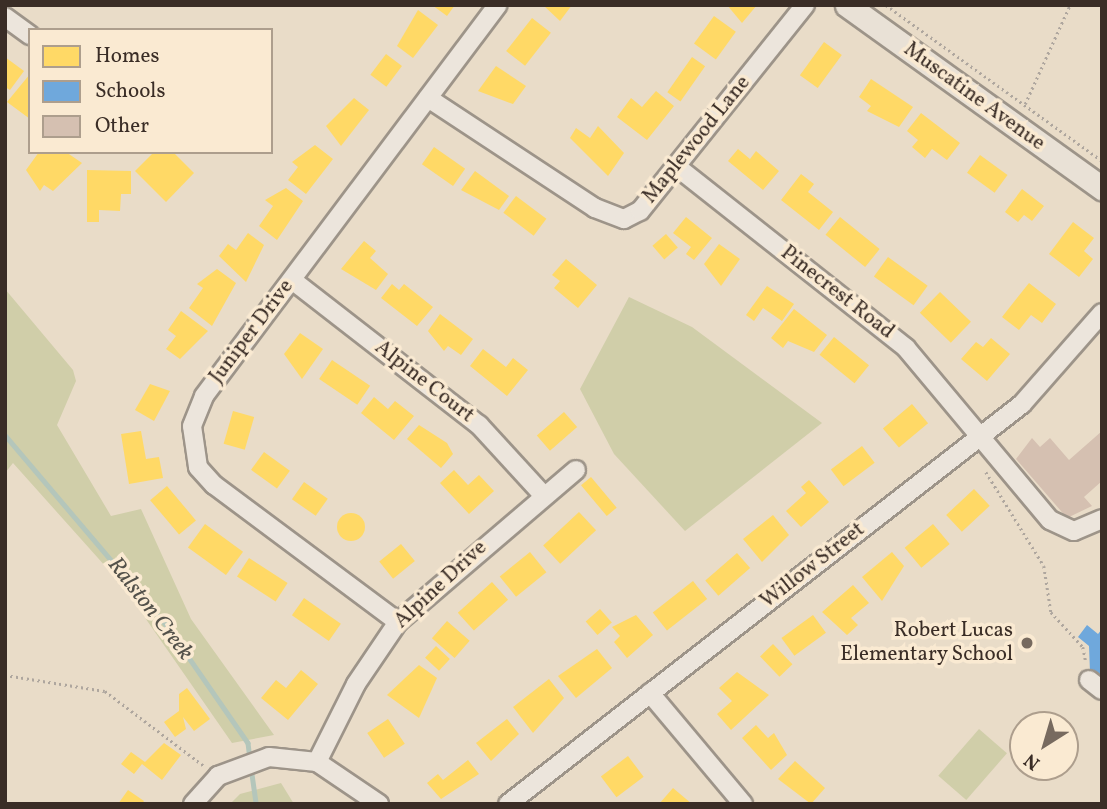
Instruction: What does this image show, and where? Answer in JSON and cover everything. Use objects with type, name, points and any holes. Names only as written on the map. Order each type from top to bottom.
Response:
[{"type":"main road","name":"Muscatine Avenue","points":[[847,5],[1102,188]]},
{"type":"street","name":"Juniper Drive","points":[[398,622],[214,485],[193,452],[198,405],[498,5]]},
{"type":"street","name":"Maplewood Lane","points":[[428,98],[615,218],[640,211],[805,5]]},
{"type":"street","points":[[5,17],[28,34]]},
{"type":"street","name":"Pinecrest Road","points":[[677,167],[906,348],[1050,520],[1074,531],[1102,519]]},
{"type":"street","name":"Alpine Court","points":[[292,280],[479,425],[544,496]]},
{"type":"street","name":"Willow Street","points":[[508,804],[979,436],[1057,371],[1102,313]]},
{"type":"street","name":"Alpine Drive","points":[[317,762],[356,684],[398,622],[576,470]]},
{"type":"street","points":[[650,693],[743,804]]},
{"type":"street","points":[[193,804],[224,773],[269,757],[317,762],[379,804]]},
{"type":"path","points":[[887,5],[1102,161]]},
{"type":"path","points":[[1025,104],[1070,5]]},
{"type":"path","points":[[984,468],[1044,566],[1051,611],[1083,647],[1095,685]]},
{"type":"path","points":[[5,675],[105,691],[224,773]]},
{"type":"shaded area","points":[[5,289],[73,370],[76,381],[57,425],[111,516],[141,509],[191,619],[274,735],[232,743],[123,586],[13,463],[5,473]]},
{"type":"shaded area","points":[[629,297],[692,327],[822,423],[685,531],[614,454],[580,389]]},
{"type":"shaded area","points":[[979,729],[1007,753],[966,800],[938,776]]},
{"type":"shaded area","points":[[281,783],[294,804],[230,804],[240,794]]},
{"type":"building: Homes","points":[[432,5],[455,5],[447,16]]},
{"type":"building: Homes","points":[[543,5],[572,5],[560,21]]},
{"type":"building: Homes","points":[[727,5],[757,5],[742,23]]},
{"type":"building: Homes","points":[[418,10],[438,25],[413,58],[397,46]]},
{"type":"building: Homes","points":[[714,16],[736,32],[716,59],[694,44]]},
{"type":"building: Homes","points":[[532,18],[551,33],[525,66],[506,51]]},
{"type":"building: Homes","points":[[824,42],[842,55],[818,88],[800,75]]},
{"type":"building: Homes","points":[[386,54],[402,66],[386,87],[370,75]]},
{"type":"building: Homes","points":[[5,57],[24,71],[10,90],[5,87]]},
{"type":"building: Homes","points":[[692,57],[705,66],[680,101],[667,92]]},
{"type":"building: Homes","points":[[496,66],[526,86],[513,104],[478,91]]},
{"type":"building: Homes","points":[[28,76],[28,118],[7,102]]},
{"type":"building: Homes","points":[[871,79],[913,107],[899,127],[867,111],[871,106],[859,97]]},
{"type":"building: Homes","points":[[656,91],[674,106],[647,140],[617,117],[631,98],[642,107]]},
{"type":"building: Homes","points":[[354,98],[369,110],[341,146],[326,126]]},
{"type":"building: Homes","points":[[921,113],[960,143],[947,160],[932,149],[925,158],[912,147],[918,140],[907,131]]},
{"type":"building: Homes","points":[[598,126],[624,153],[608,176],[570,138],[576,128],[590,138]]},
{"type":"building: Homes","points":[[315,145],[333,159],[306,194],[288,180],[298,167],[292,162]]},
{"type":"building: Homes","points":[[434,147],[465,169],[453,186],[422,164]]},
{"type":"building: Homes","points":[[738,149],[750,159],[756,151],[779,171],[763,190],[728,161]]},
{"type":"building: Homes","points":[[38,154],[69,154],[82,163],[53,191],[44,185],[40,191],[26,170]]},
{"type":"building: Homes","points":[[152,154],[175,154],[194,173],[166,202],[135,171]]},
{"type":"building: Homes","points":[[980,155],[1008,175],[995,193],[967,173]]},
{"type":"building: Homes","points":[[87,170],[131,171],[131,194],[121,194],[120,211],[99,210],[99,222],[87,222]]},
{"type":"building: Homes","points":[[475,171],[509,196],[499,210],[461,190]]},
{"type":"building: Homes","points":[[801,174],[814,184],[808,192],[833,212],[819,230],[781,200]]},
{"type":"building: Homes","points":[[286,188],[303,201],[277,240],[259,226],[273,206],[265,200]]},
{"type":"building: Homes","points":[[1022,189],[1044,206],[1032,221],[1024,215],[1018,222],[1005,212]]},
{"type":"building: Homes","points":[[516,196],[546,219],[534,236],[503,213]]},
{"type":"building: Homes","points":[[686,217],[712,238],[694,260],[686,254],[691,247],[673,233]]},
{"type":"building: Homes","points":[[840,217],[880,249],[865,267],[826,235]]},
{"type":"building: Homes","points":[[1073,222],[1094,238],[1084,251],[1093,259],[1079,277],[1049,254]]},
{"type":"building: Homes","points":[[248,233],[264,245],[246,282],[219,256],[228,244],[236,250]]},
{"type":"building: Homes","points":[[666,234],[678,248],[664,259],[652,246]]},
{"type":"building: Homes","points":[[364,241],[376,251],[370,258],[388,274],[376,290],[341,269]]},
{"type":"building: Homes","points":[[719,244],[740,259],[721,286],[704,264]]},
{"type":"building: Homes","points":[[888,257],[928,286],[914,305],[874,276]]},
{"type":"building: Homes","points":[[566,259],[597,285],[578,308],[554,288],[560,281],[552,275]]},
{"type":"building: Homes","points":[[217,269],[236,283],[212,326],[189,308],[203,288],[197,284]]},
{"type":"building: Homes","points":[[1029,283],[1056,304],[1042,323],[1031,315],[1019,330],[1002,317]]},
{"type":"building: Homes","points":[[392,284],[399,290],[404,284],[433,307],[417,326],[381,298]]},
{"type":"building: Homes","points":[[767,286],[794,304],[782,321],[763,308],[754,321],[746,315]]},
{"type":"building: Homes","points":[[940,292],[971,322],[951,343],[920,313]]},
{"type":"building: Homes","points":[[794,309],[827,335],[814,352],[788,341],[783,348],[771,338]]},
{"type":"building: Homes","points":[[181,311],[208,331],[180,359],[166,349],[176,336],[168,330]]},
{"type":"building: Homes","points":[[440,314],[473,339],[461,355],[448,346],[444,351],[428,331]]},
{"type":"building: Homes","points":[[300,333],[323,349],[302,379],[284,354]]},
{"type":"building: Homes","points":[[834,337],[869,365],[854,383],[820,355]]},
{"type":"building: Homes","points":[[991,338],[1010,354],[987,381],[961,359],[976,342],[983,347]]},
{"type":"building: Homes","points":[[483,349],[506,367],[513,358],[528,370],[507,396],[470,366]]},
{"type":"building: Homes","points":[[332,360],[370,386],[357,405],[319,379]]},
{"type":"building: Homes","points":[[150,384],[170,391],[154,421],[135,410]]},
{"type":"building: Homes","points":[[374,397],[388,409],[395,401],[414,416],[394,440],[361,413]]},
{"type":"building: Homes","points":[[912,404],[928,423],[899,448],[883,428]]},
{"type":"building: Homes","points":[[233,411],[254,417],[245,450],[224,444]]},
{"type":"building: Homes","points":[[564,412],[577,427],[550,451],[537,436]]},
{"type":"building: Homes","points":[[419,425],[447,443],[453,454],[441,468],[407,439]]},
{"type":"building: Homes","points":[[141,431],[146,459],[159,457],[163,478],[129,484],[121,434]]},
{"type":"building: Homes","points":[[862,446],[875,463],[843,486],[831,469]]},
{"type":"building: Homes","points":[[264,452],[290,471],[277,489],[251,470]]},
{"type":"building: Homes","points":[[454,470],[468,485],[479,475],[494,491],[469,514],[440,483]]},
{"type":"building: Homes","points":[[591,477],[617,508],[607,516],[581,485]]},
{"type":"building: Homes","points":[[809,480],[829,502],[801,527],[786,511],[806,493],[801,487]]},
{"type":"building: Homes","points":[[304,482],[328,499],[316,516],[292,499]]},
{"type":"building: Homes","points":[[167,486],[196,520],[179,535],[150,500]]},
{"type":"building: Homes","points":[[974,489],[990,506],[962,532],[946,515]]},
{"type":"building: Homes","points":[[579,512],[596,530],[560,564],[543,545]]},
{"type":"building: Homes","points":[[351,513],[361,517],[365,527],[361,537],[351,541],[341,537],[337,527],[341,517]]},
{"type":"building: Homes","points":[[773,515],[789,535],[762,562],[743,539]]},
{"type":"building: Homes","points":[[205,524],[243,552],[226,575],[188,547]]},
{"type":"building: Homes","points":[[933,524],[950,544],[921,568],[905,548]]},
{"type":"building: Homes","points":[[401,544],[415,561],[393,579],[379,562]]},
{"type":"building: Homes","points":[[530,552],[546,572],[516,597],[500,577]]},
{"type":"building: Homes","points":[[892,552],[904,566],[882,601],[862,577]]},
{"type":"building: Homes","points":[[737,553],[750,568],[718,596],[705,581]]},
{"type":"building: Homes","points":[[249,558],[288,583],[276,602],[237,576]]},
{"type":"building: Homes","points":[[693,581],[707,599],[667,631],[653,612]]},
{"type":"building: Homes","points":[[492,582],[508,600],[474,631],[458,613]]},
{"type":"building: Homes","points":[[853,585],[869,603],[851,618],[858,625],[847,635],[822,612]]},
{"type":"building: Homes","points":[[304,598],[341,624],[329,641],[292,615]]},
{"type":"building: Homes","points":[[600,609],[612,623],[597,635],[586,621]]},
{"type":"building: Homes","points":[[636,615],[653,635],[627,658],[614,642],[620,636],[612,627]]},
{"type":"building: Homes","points":[[813,615],[826,633],[794,656],[781,638]]},
{"type":"building: Homes","points":[[447,621],[470,641],[455,658],[432,638]]},
{"type":"building: Homes","points":[[773,644],[792,664],[780,677],[760,657]]},
{"type":"building: Homes","points":[[436,646],[450,659],[439,671],[425,658]]},
{"type":"building: Homes","points":[[597,649],[612,668],[576,698],[558,676]]},
{"type":"building: Homes","points":[[419,665],[437,678],[419,718],[387,695]]},
{"type":"building: Homes","points":[[301,670],[318,684],[288,720],[261,698],[276,680],[286,688]]},
{"type":"building: Homes","points":[[737,672],[769,695],[731,730],[717,714],[732,701],[719,688]]},
{"type":"building: Homes","points":[[549,679],[564,698],[533,733],[513,707]]},
{"type":"building: Homes","points":[[187,688],[210,719],[194,731],[183,717],[186,729],[175,737],[164,722],[179,711],[179,694]]},
{"type":"building: Homes","points":[[388,719],[405,744],[384,758],[367,733]]},
{"type":"building: Homes","points":[[507,719],[519,734],[491,761],[476,743]]},
{"type":"building: Homes","points":[[756,725],[768,738],[774,733],[787,755],[771,770],[742,738]]},
{"type":"building: Homes","points":[[164,743],[181,755],[162,780],[142,764],[134,774],[121,764],[131,752],[145,762]]},
{"type":"building: Homes","points":[[628,756],[644,777],[616,797],[601,776]]},
{"type":"building: Homes","points":[[468,760],[479,774],[441,799],[427,783],[438,774],[443,780]]},
{"type":"building: Homes","points":[[795,761],[825,788],[811,804],[778,779]]},
{"type":"building: Homes","points":[[673,788],[692,804],[659,804]]},
{"type":"building: Homes","points":[[128,790],[144,801],[142,804],[118,804]]},
{"type":"building: Schools","points":[[1087,625],[1098,634],[1102,629],[1102,681],[1090,672],[1089,646],[1078,637]]},
{"type":"building: Other","points":[[1102,431],[1102,481],[1084,497],[1092,506],[1067,518],[1016,459],[1032,438],[1040,447],[1050,438],[1069,460]]},
{"type":"waterway","name":"Ralston Creek","points":[[5,435],[167,626],[248,743],[250,759]]},
{"type":"waterway","name":"Ralston Creek","points":[[251,767],[256,804]]},
{"type":"place","name":"Robert Lucas Elementary School","points":[[1027,643]]}]
